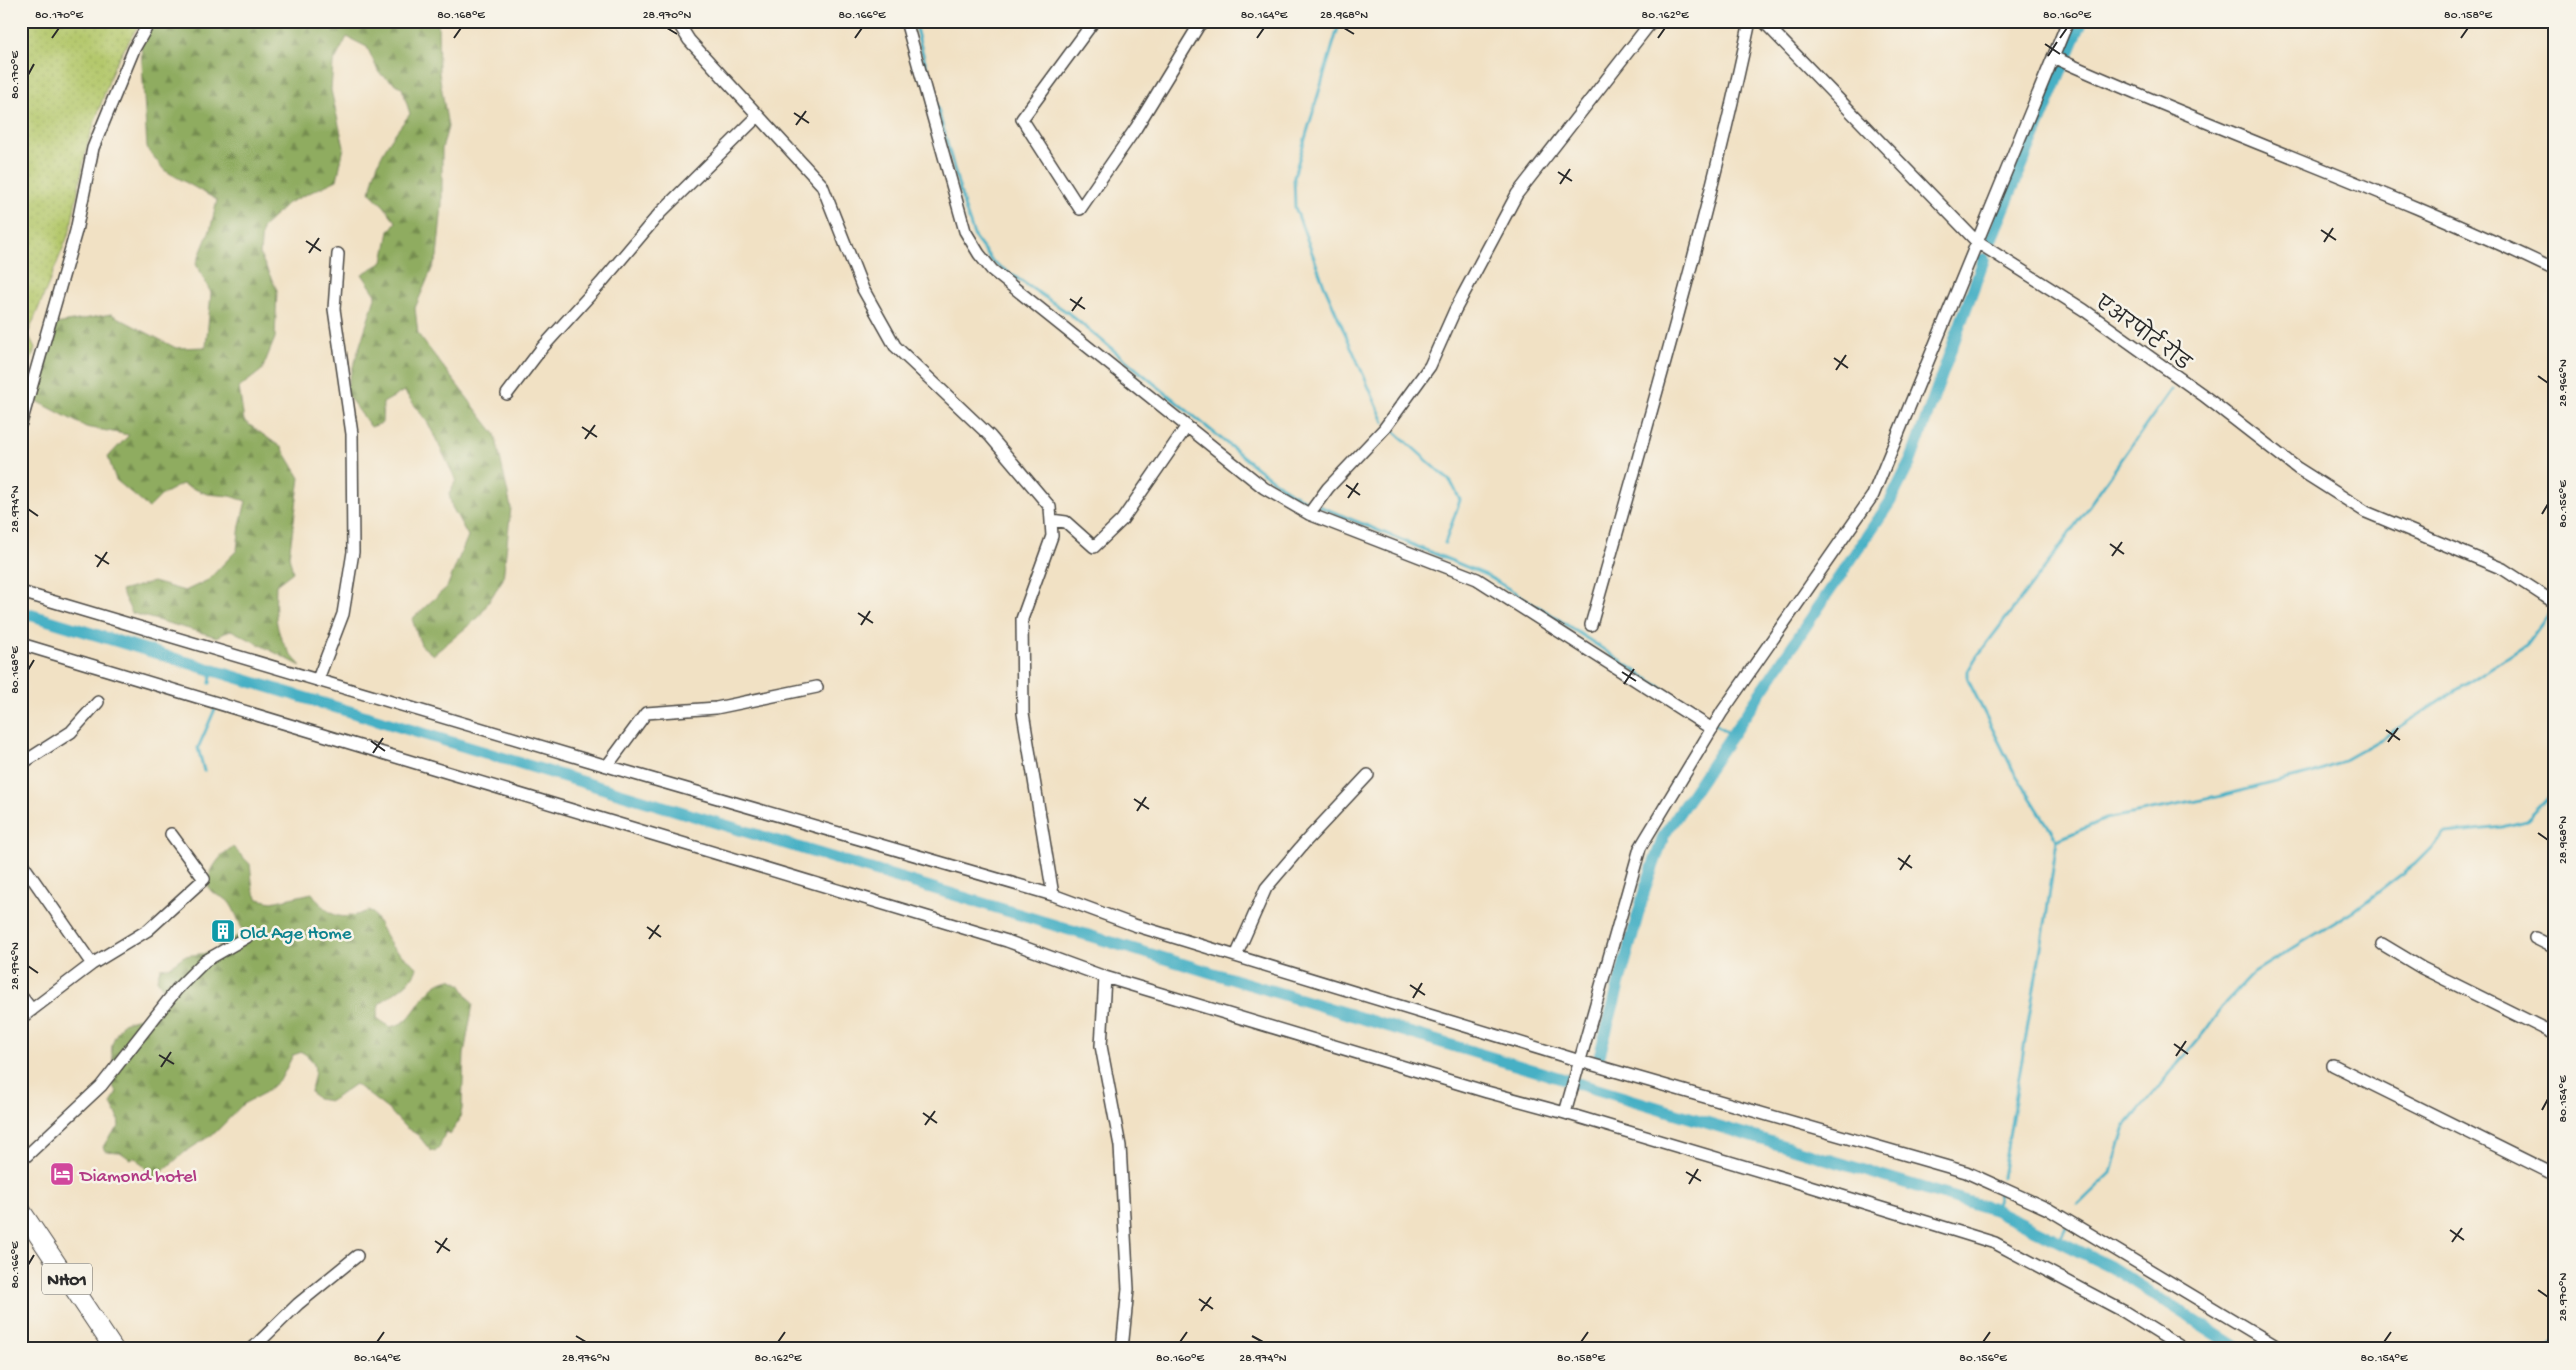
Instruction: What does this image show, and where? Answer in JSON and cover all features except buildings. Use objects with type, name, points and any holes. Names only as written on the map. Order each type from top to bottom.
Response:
[{"type":"highway","name":"NH01","points":[[21,1210],[114,1349]]},
{"type":"street","points":[[21,422],[76,231],[93,148],[134,48],[150,21]]},
{"type":"street","points":[[676,21],[689,40],[822,185],[863,289],[895,346],[990,436],[1050,507],[1052,536],[1022,619],[1023,713],[1053,895]]},
{"type":"street","points":[[906,21],[965,231],[979,254],[992,270],[1264,488],[1309,514],[1477,579],[1713,727]]},
{"type":"street","points":[[1094,21],[1022,119],[1080,209],[1136,128],[1199,25],[1204,21]]},
{"type":"street","points":[[1309,514],[1328,488],[1384,430],[1430,366],[1456,310],[1517,194],[1652,21]]},
{"type":"street","points":[[1591,625],[1692,262],[1732,105],[1750,21]]},
{"type":"street","name":"एअरपोर्ट रोड","points":[[1763,21],[1977,242],[2084,310],[2203,395],[2298,468],[2366,512],[2504,569],[2555,603]]},
{"type":"street","points":[[1566,1107],[1640,848],[1722,712],[1873,495],[1977,242],[2056,58],[2068,21]]},
{"type":"street","points":[[2056,58],[2210,125],[2453,224],[2555,270]]},
{"type":"street","points":[[507,394],[542,348],[601,283],[660,213],[758,116]]},
{"type":"street","points":[[318,679],[343,614],[353,552],[352,434],[334,309],[338,254]]},
{"type":"street","points":[[1051,520],[1066,522],[1094,547],[1122,520],[1187,426]]},
{"type":"street","points":[[21,592],[607,766],[1053,895],[1134,925],[1580,1061],[1966,1172],[2048,1209],[2282,1349]]},
{"type":"street","points":[[21,644],[1007,941],[1105,977],[1487,1092],[1566,1107],[1995,1243],[2123,1310],[2184,1349]]},
{"type":"street","points":[[607,766],[646,713],[716,708],[817,687]]},
{"type":"street","points":[[21,764],[70,732],[98,702]]},
{"type":"street","points":[[1236,956],[1266,888],[1306,840],[1368,775]]},
{"type":"street","points":[[21,1018],[92,964],[148,930],[204,879],[171,834]]},
{"type":"street","points":[[21,862],[92,964]]},
{"type":"street","points":[[21,1161],[101,1086],[177,989],[205,961],[247,937]]},
{"type":"street","points":[[2535,938],[2555,948]]},
{"type":"street","points":[[2382,944],[2422,968],[2555,1034]]},
{"type":"street","points":[[1105,977],[1101,1046],[1120,1146],[1128,1289],[1122,1349]]},
{"type":"street","points":[[21,996],[32,1010]]},
{"type":"street","points":[[2333,1065],[2555,1176]]},
{"type":"street","points":[[252,1349],[298,1304],[357,1256]]},
{"type":"green space","points":[[21,21],[141,21],[114,66],[87,145],[70,231],[28,334],[35,348],[21,394]]},
{"type":"green space","points":[[154,21],[438,21],[439,73],[448,127],[442,149],[442,205],[437,257],[415,308],[418,334],[495,434],[511,508],[503,579],[479,617],[433,655],[421,645],[412,619],[447,587],[468,536],[452,507],[449,494],[456,480],[428,423],[404,391],[383,403],[382,423],[371,427],[345,392],[376,295],[362,274],[383,262],[389,231],[396,222],[384,206],[370,193],[379,160],[395,133],[410,114],[402,88],[379,73],[367,47],[347,37],[333,64],[331,90],[344,147],[337,180],[288,203],[262,228],[260,255],[277,290],[275,338],[262,370],[239,388],[244,421],[282,448],[300,478],[289,556],[293,572],[276,585],[276,619],[281,637],[292,656],[301,666],[231,630],[217,637],[132,613],[121,591],[153,582],[185,591],[208,580],[237,550],[240,525],[246,501],[230,496],[207,494],[182,484],[163,494],[149,508],[116,480],[108,457],[129,435],[86,427],[31,398],[56,324],[111,314],[176,348],[206,347],[211,293],[196,264],[211,227],[217,200],[164,170],[147,148],[141,46]]},
{"type":"green space","points":[[233,847],[250,864],[253,890],[258,899],[272,902],[312,893],[324,907],[336,915],[350,916],[368,911],[373,913],[392,947],[417,967],[412,978],[407,983],[379,1004],[377,1018],[390,1027],[408,1019],[434,986],[451,979],[460,984],[473,1004],[464,1054],[462,1109],[459,1121],[450,1134],[446,1131],[439,1148],[435,1152],[430,1150],[418,1135],[405,1127],[390,1111],[355,1084],[331,1101],[317,1099],[311,1092],[314,1065],[302,1052],[293,1055],[282,1077],[266,1092],[243,1104],[216,1132],[185,1152],[164,1170],[159,1177],[154,1178],[135,1157],[130,1159],[120,1152],[105,1151],[103,1147],[109,1137],[119,1127],[118,1117],[111,1104],[117,1092],[106,1076],[115,1066],[112,1044],[123,1023],[150,1016],[159,1009],[166,993],[157,979],[160,968],[169,967],[184,956],[223,951],[223,947],[217,946],[244,933],[228,901],[213,892],[209,888],[208,882],[212,870],[219,859]]},
{"type":"waterway","points":[[914,21],[965,209],[975,238],[993,262],[1067,312],[1258,469],[1292,494],[1313,503]]},
{"type":"waterway","points":[[1340,21],[1294,176],[1295,207],[1324,285],[1384,422]]},
{"type":"waterway","points":[[1991,240],[2082,21]]},
{"type":"waterway","points":[[1598,1061],[1645,889],[1664,835],[1890,502],[1911,460],[1984,259]]},
{"type":"waterway","points":[[2057,840],[2013,770],[1968,680],[1968,671],[1975,659],[2049,562],[2171,390]]},
{"type":"waterway","points":[[1391,428],[1451,482],[1460,500],[1445,543]]},
{"type":"waterway","points":[[1319,506],[1486,575],[1552,615],[1730,734]]},
{"type":"waterway","points":[[2002,1177],[2046,918],[2057,840],[2106,819],[2217,797],[2312,773],[2337,764],[2383,738],[2526,645],[2551,611]]},
{"type":"waterway","points":[[21,612],[1995,1210],[2111,1267],[2239,1349]]},
{"type":"waterway","points":[[210,683],[212,670]]},
{"type":"waterway","points":[[204,771],[198,748],[215,709]]},
{"type":"waterway","points":[[2078,1205],[2111,1173],[2125,1127],[2205,1031],[2225,1003],[2254,972],[2355,910],[2415,864],[2446,833],[2503,827],[2526,821],[2555,791]]},
{"type":"waterway","points":[[1995,1210],[1999,1193]]},
{"type":"waterway","points":[[2059,1241],[2066,1227]]},
{"type":"waterway","points":[[2549,1349],[2555,1342]]},
{"type":"place","name":"Old Age Home","points":[[223,931]]},
{"type":"place","name":"Diamond hotel","points":[[62,1174]]}]
